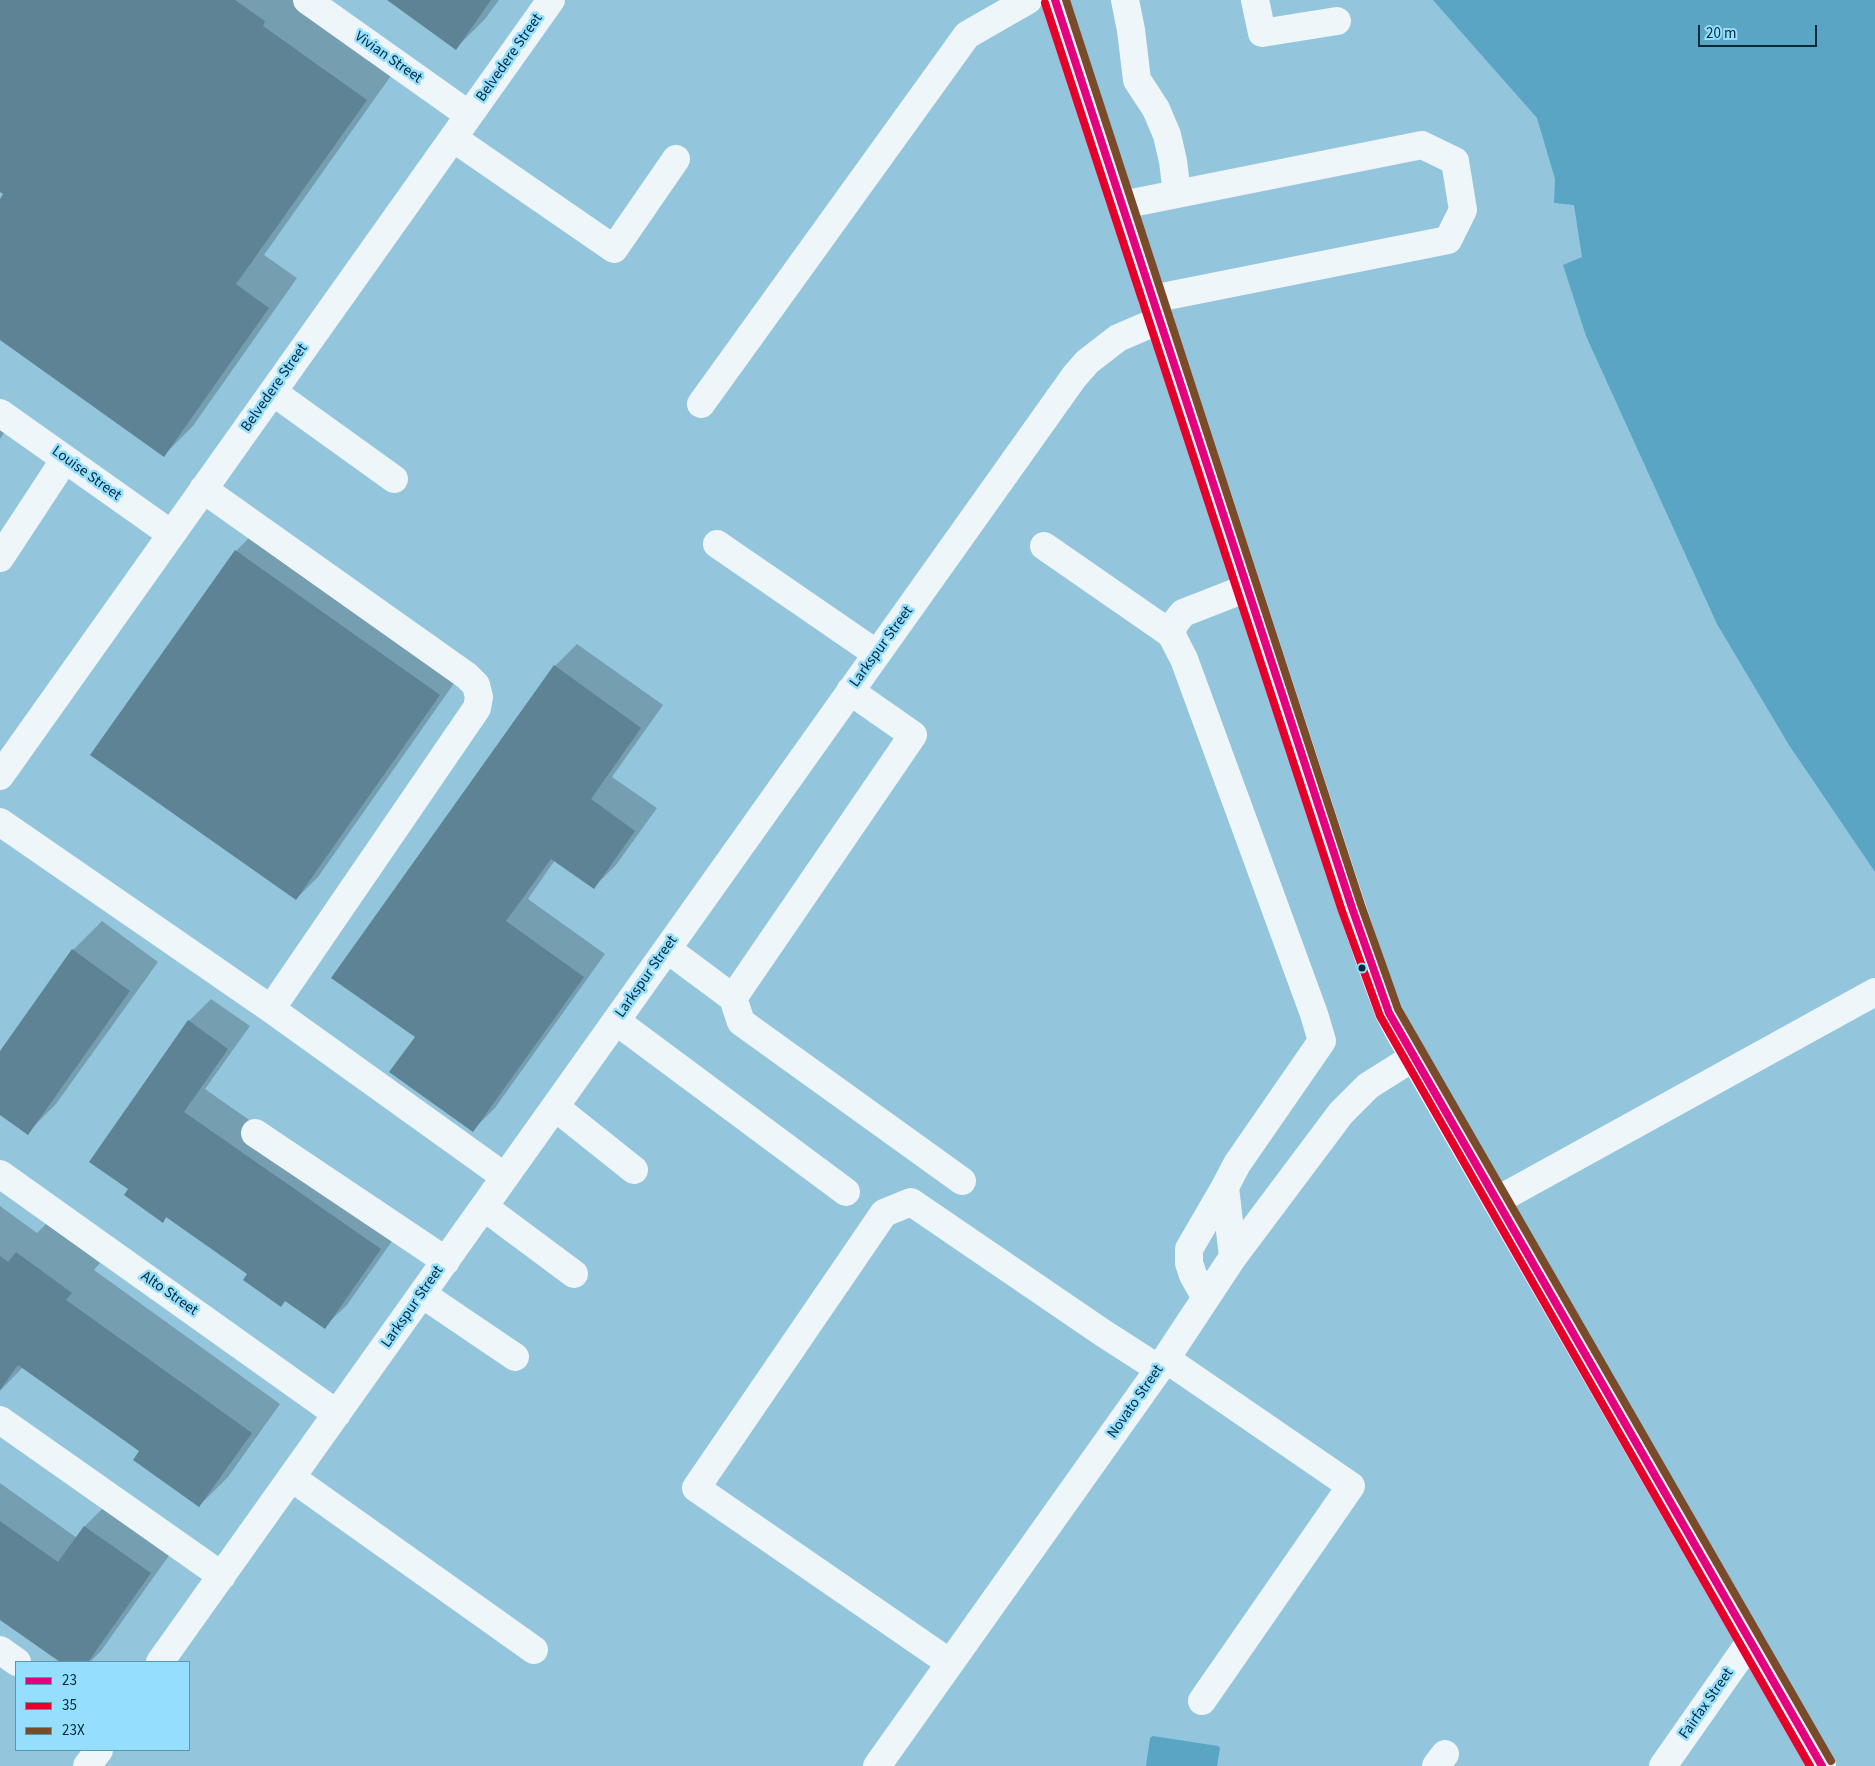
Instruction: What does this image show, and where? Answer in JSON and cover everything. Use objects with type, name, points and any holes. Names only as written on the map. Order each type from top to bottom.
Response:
[{"type":"street","name":"Vivian Street","points":[[307,0],[469,115]]},
{"type":"street","name":"Belvedere Street","points":[[0,776],[551,0]]},
{"type":"street","points":[[701,404],[967,35],[1028,0]]},
{"type":"street","points":[[1055,0],[1247,588],[1372,967],[1389,1013],[1822,1766]]},
{"type":"street","points":[[1122,206],[1177,194],[1168,135],[1156,108],[1136,80],[1131,30],[1125,0]]},
{"type":"street","points":[[1255,0],[1262,33],[1337,21]]},
{"type":"street","points":[[453,138],[614,249],[676,159]]},
{"type":"street","name":"Larkspur Street","points":[[161,1661],[850,691],[1074,377],[1087,362],[1156,310],[1448,240],[1463,210],[1455,161],[1422,145],[1177,194]]},
{"type":"street","points":[[272,392],[394,479]]},
{"type":"street","name":"Louise Street","points":[[0,413],[171,534]]},
{"type":"street","points":[[0,558],[65,459]]},
{"type":"street","points":[[203,489],[467,676],[476,685],[479,697],[477,708],[271,1010]]},
{"type":"street","points":[[717,544],[877,654]]},
{"type":"street","points":[[1044,546],[1171,634],[1184,659],[1314,1014],[1322,1041],[1237,1164],[1226,1187],[1189,1249],[1189,1263],[1193,1275],[1206,1298]]},
{"type":"street","points":[[1171,634],[1175,623],[1183,613],[1247,588]]},
{"type":"street","points":[[734,998],[913,735],[850,691]]},
{"type":"street","points":[[0,822],[271,1010],[505,1177]]},
{"type":"street","points":[[667,950],[734,998],[741,1022],[962,1181]]},
{"type":"street","points":[[1496,1201],[1875,992]]},
{"type":"street","points":[[616,1021],[846,1192]]},
{"type":"street","name":"Novato Street","points":[[877,1766],[1162,1364],[1233,1257],[1350,1102],[1374,1081],[1414,1057]]},
{"type":"street","points":[[555,1107],[634,1170]]},
{"type":"street","points":[[255,1133],[446,1261]]},
{"type":"street","name":"Alto Street","points":[[0,1174],[337,1414]]},
{"type":"street","points":[[1226,1187],[1233,1257]]},
{"type":"street","points":[[950,1663],[696,1488],[884,1213],[911,1202],[1103,1333],[1162,1364],[1351,1486],[1202,1701]]},
{"type":"street","points":[[484,1206],[574,1274]]},
{"type":"street","points":[[422,1294],[515,1357]]},
{"type":"street","points":[[0,1420],[222,1576]]},
{"type":"street","points":[[292,1478],[534,1650]]},
{"type":"street","name":"Fairfax Street","points":[[1663,1766],[1750,1642]]},
{"type":"street","points":[[0,1650],[16,1661]]},
{"type":"street","points":[[87,1766],[98,1751]]},
{"type":"water","points":[[1433,0],[1875,0],[1875,872],[1789,745],[1717,624],[1586,336],[1563,265],[1582,257],[1574,205],[1554,203],[1555,179],[1537,118]]},
{"type":"water","points":[[1153,1736],[1218,1746],[1220,1748],[1217,1766],[1146,1766],[1150,1738]]},
{"type":"building","points":[[0,0],[235,0],[265,21],[263,26],[367,100],[236,284],[269,308],[164,457],[0,340],[0,199],[3,194],[0,192]]},
{"type":"building","points":[[387,0],[491,0],[456,50]]},
{"type":"building","points":[[235,550],[440,695],[296,900],[90,755]]},
{"type":"building","points":[[554,665],[641,728],[591,799],[635,831],[594,889],[551,859],[506,921],[584,977],[473,1132],[389,1072],[415,1037],[331,978]]},
{"type":"building","points":[[72,949],[130,991],[28,1135],[0,1115],[0,1051]]},
{"type":"building","points":[[188,1020],[228,1049],[184,1112],[381,1249],[325,1329],[285,1301],[281,1307],[243,1280],[247,1274],[166,1217],[163,1223],[124,1195],[128,1189],[89,1162]]},
{"type":"building","points":[[16,1252],[72,1293],[66,1300],[252,1433],[199,1507],[133,1460],[139,1451],[18,1365],[0,1390],[0,1256],[8,1262]]},
{"type":"building","points":[[0,1521],[58,1562],[84,1526],[151,1573],[89,1661],[59,1661],[0,1620]]},
{"type":"transit line","name":"23","points":[[1055,0],[1352,908],[1389,1013],[1822,1766]]},
{"type":"transit line","name":"23X","points":[[1066,0],[1361,905],[1398,1009],[1831,1761]]},
{"type":"transit line","name":"35","points":[[1045,3],[1342,911],[1380,1016],[1810,1766]]}]
